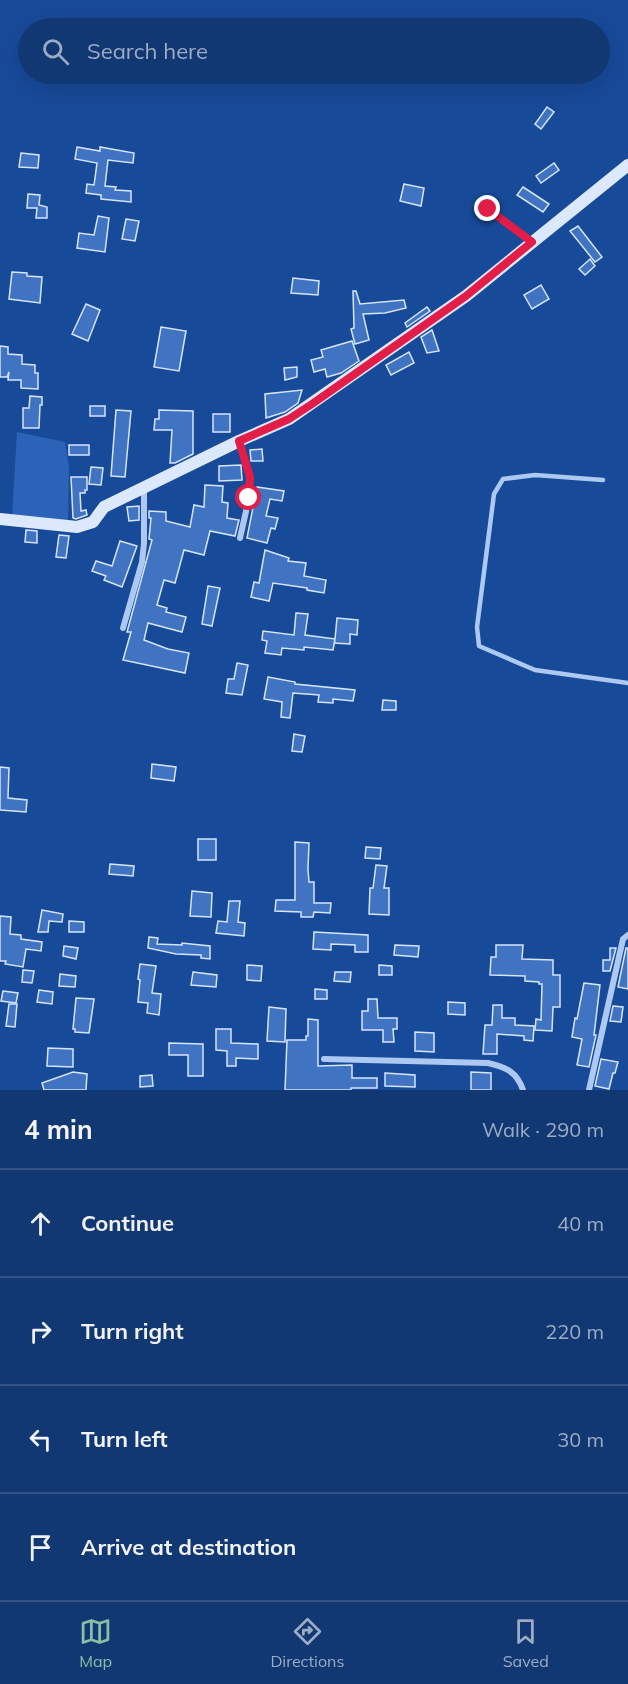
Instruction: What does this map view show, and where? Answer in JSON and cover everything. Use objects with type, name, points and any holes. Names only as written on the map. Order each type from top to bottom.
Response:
[{"type":"street","points":[[0,519],[77,527],[93,522],[104,507],[297,414],[466,296],[628,165]]},
{"type":"street","points":[[488,209],[532,242]]},
{"type":"street","points":[[239,441],[250,477],[249,498],[240,538]]},
{"type":"street","points":[[123,628],[142,562],[144,487]]},
{"type":"street","points":[[589,1090],[622,939],[628,935]]},
{"type":"street","points":[[324,1059],[488,1063],[505,1067],[519,1078],[523,1090]]},
{"type":"lane","points":[[603,480],[535,475],[503,479],[494,494],[477,627],[479,646],[535,670],[628,683]]},
{"type":"shaded area","points":[[17,432],[65,442],[69,467],[68,521],[12,516]]},
{"type":"building","points":[[547,107],[554,112],[541,129],[535,124]]},
{"type":"building","points":[[77,147],[100,151],[100,147],[134,153],[133,163],[108,160],[105,186],[116,187],[115,190],[131,191],[131,202],[101,199],[101,195],[86,193],[87,184],[94,185],[97,163],[75,159]]},
{"type":"building","points":[[21,153],[39,155],[38,168],[19,167]]},
{"type":"building","points":[[554,163],[559,170],[541,183],[536,176]]},
{"type":"building","points":[[404,184],[424,188],[421,206],[400,201]]},
{"type":"building","points":[[523,187],[549,204],[543,212],[517,195]]},
{"type":"building","points":[[28,194],[40,195],[39,205],[47,207],[47,218],[36,218],[37,208],[27,208]]},
{"type":"building","points":[[98,216],[109,218],[105,252],[77,248],[79,233],[94,235]]},
{"type":"building","points":[[126,219],[139,221],[135,241],[122,239]]},
{"type":"building","points":[[578,226],[602,257],[595,262],[570,231]]},
{"type":"building","points":[[590,259],[595,266],[585,275],[579,269]]},
{"type":"building","points":[[12,272],[42,277],[40,303],[9,299]]},
{"type":"building","points":[[293,278],[319,281],[318,295],[291,293]]},
{"type":"building","points":[[541,285],[549,299],[532,309],[524,295]]},
{"type":"building","points":[[353,291],[356,291],[360,304],[404,300],[406,308],[385,313],[363,314],[369,340],[355,344],[351,329],[354,328]]},
{"type":"building","points":[[86,304],[100,310],[88,341],[72,334]]},
{"type":"building","points":[[427,307],[430,311],[407,327],[405,323]]},
{"type":"building","points":[[161,327],[186,331],[179,371],[154,367]]},
{"type":"building","points":[[432,330],[439,351],[427,353],[421,337]]},
{"type":"building","points":[[352,341],[359,361],[341,373],[327,377],[325,369],[314,372],[311,360],[323,357],[321,350]]},
{"type":"building","points":[[0,346],[8,347],[8,354],[22,355],[22,364],[35,365],[35,373],[38,373],[38,389],[21,388],[21,380],[8,380],[9,372],[7,377],[0,377]]},
{"type":"building","points":[[409,352],[414,363],[391,375],[386,365]]},
{"type":"building","points":[[297,367],[297,377],[285,380],[284,368]]},
{"type":"building","points":[[302,390],[298,403],[285,412],[266,418],[265,394]]},
{"type":"building","points":[[30,396],[42,397],[39,428],[23,428],[23,408],[29,408]]},
{"type":"building","points":[[90,406],[105,406],[105,416],[90,416]]},
{"type":"building","points":[[116,410],[131,411],[125,477],[111,476]]},
{"type":"building","points":[[159,410],[193,411],[193,454],[175,463],[170,463],[172,430],[154,430],[155,419],[159,419]]},
{"type":"building","points":[[213,414],[230,414],[230,432],[213,432]]},
{"type":"building","points":[[69,445],[89,445],[89,455],[69,455]]},
{"type":"building","points":[[262,449],[263,461],[251,461],[250,450]]},
{"type":"building","points":[[241,465],[242,480],[219,481],[219,466]]},
{"type":"building","points":[[91,467],[103,468],[101,485],[89,484]]},
{"type":"building","points":[[71,477],[87,477],[87,490],[85,493],[80,493],[81,511],[86,510],[87,515],[76,519],[73,518]]},
{"type":"building","points":[[205,485],[223,486],[222,502],[228,503],[227,518],[239,520],[235,536],[210,531],[204,555],[184,550],[175,583],[164,580],[157,605],[167,608],[166,612],[186,617],[182,632],[148,623],[144,640],[168,649],[189,653],[185,673],[123,660],[131,632],[127,632],[152,540],[149,539],[151,518],[149,518],[149,511],[166,512],[166,521],[190,527],[194,505],[204,507]]},
{"type":"building","points":[[257,487],[284,491],[282,501],[270,499],[266,516],[278,518],[275,529],[271,528],[267,543],[247,538]]},
{"type":"building","points":[[139,506],[139,520],[129,521],[127,507]]},
{"type":"building","points":[[26,530],[37,531],[37,543],[25,542]]},
{"type":"building","points":[[59,535],[69,536],[66,558],[56,557]]},
{"type":"building","points":[[120,541],[137,546],[122,587],[104,580],[106,576],[92,571],[96,561],[112,566]]},
{"type":"building","points":[[265,550],[289,558],[288,561],[306,563],[304,576],[326,580],[324,593],[273,583],[269,601],[251,597],[254,582],[259,583]]},
{"type":"building","points":[[208,586],[220,588],[212,626],[202,624]]},
{"type":"building","points":[[296,613],[308,614],[305,635],[335,639],[337,618],[358,620],[357,635],[350,634],[350,644],[334,643],[333,650],[304,647],[304,650],[282,648],[281,655],[265,653],[267,641],[262,640],[263,631],[294,635]]},
{"type":"building","points":[[237,663],[248,665],[242,695],[226,693],[228,679],[234,679]]},
{"type":"building","points":[[268,677],[295,682],[295,684],[355,690],[353,701],[333,699],[333,703],[318,702],[319,695],[293,693],[290,718],[281,717],[282,702],[264,699]]},
{"type":"building","points":[[383,700],[396,701],[396,710],[382,710]]},
{"type":"building","points":[[294,734],[305,736],[302,752],[292,751]]},
{"type":"building","points":[[152,764],[176,767],[174,781],[151,778]]},
{"type":"building","points":[[0,767],[9,768],[8,798],[27,800],[26,812],[0,810]]},
{"type":"building","points":[[198,839],[216,839],[216,860],[198,860]]},
{"type":"building","points":[[295,842],[309,843],[309,882],[314,882],[314,903],[331,903],[330,913],[314,912],[313,917],[301,917],[301,912],[275,911],[276,900],[295,900]]},
{"type":"building","points":[[366,847],[381,848],[380,859],[365,858]]},
{"type":"building","points":[[110,864],[134,866],[133,876],[109,874]]},
{"type":"building","points":[[376,865],[387,866],[384,888],[389,888],[389,915],[369,914],[370,888],[373,888]]},
{"type":"building","points":[[192,891],[212,893],[211,917],[190,916]]},
{"type":"building","points":[[229,901],[240,901],[238,922],[245,923],[244,936],[216,933],[218,921],[227,922]]},
{"type":"building","points":[[42,910],[63,914],[62,922],[49,921],[48,932],[38,932]]},
{"type":"building","points":[[0,916],[11,917],[10,934],[21,935],[21,939],[42,942],[41,951],[26,949],[23,967],[0,961]]},
{"type":"building","points":[[69,921],[84,922],[84,932],[69,932]]},
{"type":"building","points":[[314,932],[368,935],[368,952],[355,952],[355,945],[331,944],[331,950],[313,949]]},
{"type":"building","points":[[149,937],[158,938],[157,944],[182,945],[182,943],[210,946],[210,959],[201,958],[201,955],[176,954],[148,948]]},
{"type":"building","points":[[395,945],[419,946],[418,957],[394,955]]},
{"type":"building","points":[[496,945],[523,945],[522,959],[553,960],[553,975],[560,975],[560,1007],[553,1007],[552,1031],[535,1030],[536,1019],[541,1020],[542,984],[525,981],[525,976],[490,975],[491,957],[496,957]]},
{"type":"building","points":[[64,946],[78,948],[76,959],[63,956]]},
{"type":"building","points":[[610,948],[616,948],[610,971],[603,971],[603,960],[610,960]]},
{"type":"building","points":[[626,948],[628,948],[628,989],[618,987]]},
{"type":"building","points":[[140,964],[156,966],[152,993],[161,994],[159,1015],[147,1013],[148,1003],[138,1002]]},
{"type":"building","points":[[247,965],[262,966],[261,981],[247,980]]},
{"type":"building","points":[[379,965],[392,966],[392,975],[379,975]]},
{"type":"building","points":[[23,970],[34,971],[32,983],[22,982]]},
{"type":"building","points":[[193,972],[217,975],[216,987],[191,985]]},
{"type":"building","points":[[335,972],[351,972],[350,982],[334,981]]},
{"type":"building","points":[[60,974],[76,976],[75,987],[59,986]]},
{"type":"building","points":[[584,983],[600,985],[594,1035],[596,1035],[589,1067],[577,1065],[582,1039],[572,1037]]},
{"type":"building","points":[[315,989],[327,990],[327,999],[315,999]]},
{"type":"building","points":[[39,990],[53,992],[52,1004],[37,1002]]},
{"type":"building","points":[[3,991],[18,993],[16,1003],[1,1001]]},
{"type":"building","points":[[76,998],[94,999],[89,1033],[75,1032],[73,1029]]},
{"type":"building","points":[[368,999],[377,999],[378,1018],[397,1018],[397,1029],[393,1029],[394,1042],[383,1042],[383,1030],[362,1030],[362,1011],[368,1011]]},
{"type":"building","points":[[448,1002],[465,1003],[465,1015],[448,1014]]},
{"type":"building","points":[[9,1004],[17,1004],[15,1027],[6,1026]]},
{"type":"building","points":[[493,1005],[502,1005],[502,1018],[515,1018],[515,1025],[534,1026],[533,1041],[524,1040],[524,1036],[497,1034],[497,1054],[483,1054],[485,1025],[492,1025]]},
{"type":"building","points":[[613,1006],[623,1007],[621,1022],[610,1021]]},
{"type":"building","points":[[269,1007],[286,1009],[285,1042],[267,1041]]},
{"type":"building","points":[[308,1019],[318,1020],[318,1066],[352,1065],[352,1078],[377,1078],[377,1088],[285,1090],[287,1040],[306,1040]]},
{"type":"building","points":[[216,1029],[231,1029],[231,1043],[258,1044],[258,1059],[236,1058],[236,1066],[227,1066],[227,1051],[216,1050]]},
{"type":"building","points":[[415,1032],[434,1033],[434,1052],[415,1051]]},
{"type":"building","points":[[169,1043],[203,1044],[203,1076],[188,1076],[188,1055],[169,1055]]},
{"type":"building","points":[[48,1048],[73,1049],[73,1067],[47,1066]]},
{"type":"building","points":[[601,1059],[618,1062],[609,1089],[595,1086]]},
{"type":"building","points":[[73,1072],[87,1074],[86,1090],[44,1090],[42,1083]]},
{"type":"building","points":[[471,1072],[491,1073],[491,1090],[471,1090]]},
{"type":"building","points":[[385,1073],[415,1075],[415,1087],[385,1086]]},
{"type":"building","points":[[152,1075],[153,1086],[140,1087],[140,1076]]},
{"type":"route","points":[[249,498],[250,477],[239,441],[289,419],[312,404],[466,296],[532,242],[488,209]]}]
